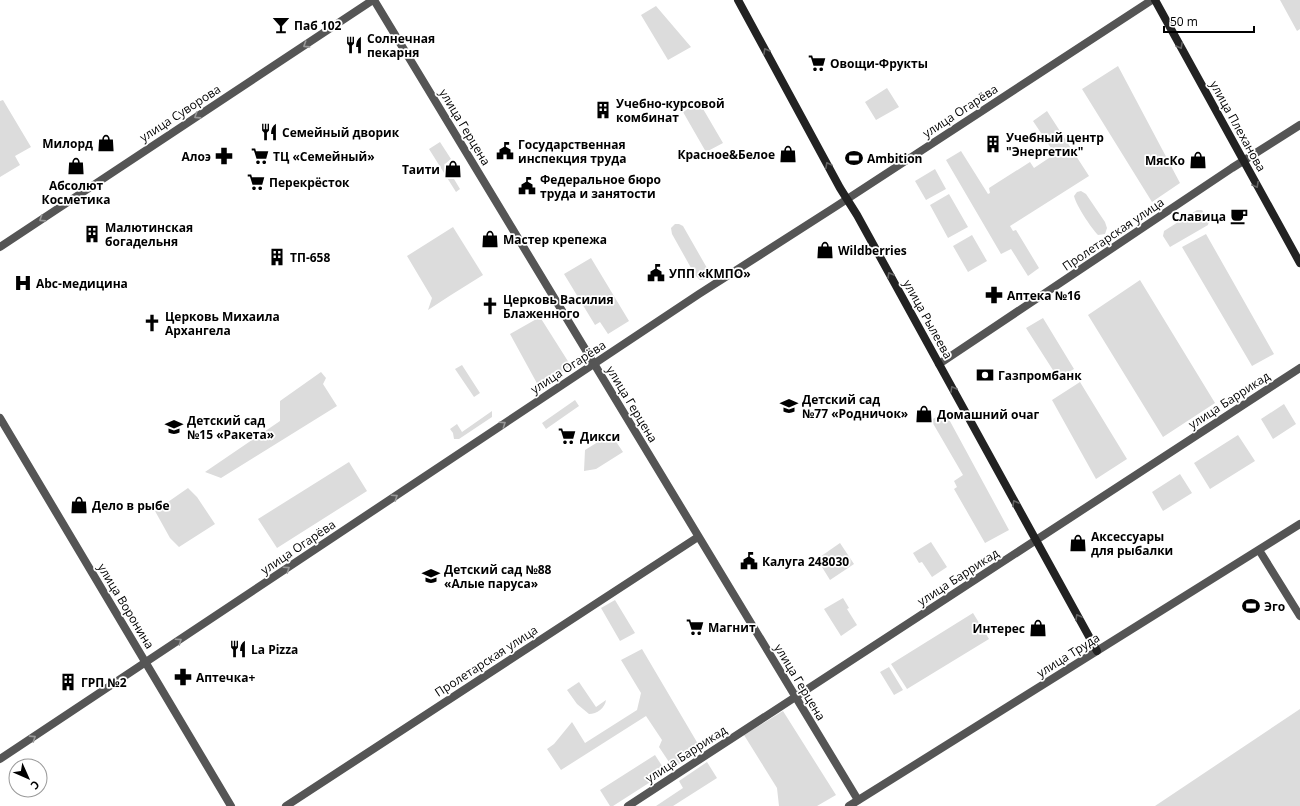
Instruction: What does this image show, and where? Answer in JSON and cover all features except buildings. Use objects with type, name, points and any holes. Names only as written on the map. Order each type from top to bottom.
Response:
[{"type":"main road","name":"улица Рылеева","points":[[738,0],[840,188],[848,199],[1097,651]]},
{"type":"main road","name":"улица Плеханова","points":[[1154,0],[1300,263]]},
{"type":"street","name":"улица Суворова","points":[[0,247],[374,0]]},
{"type":"street","name":"улица Герцена","points":[[374,0],[858,800]]},
{"type":"street","name":"улица Огарёва","points":[[0,759],[728,275],[848,199],[1154,0]]},
{"type":"street","name":"Пролетарская улица","points":[[939,364],[1243,161],[1300,125]]},
{"type":"street","name":"улица Баррикад","points":[[628,806],[1300,368]]},
{"type":"street","name":"улица Воронина","points":[[0,418],[231,806]]},
{"type":"street","name":"улица Труда","points":[[849,806],[1300,524]]},
{"type":"street","name":"Пролетарская улица","points":[[286,806],[698,537]]},
{"type":"street","points":[[1259,550],[1300,616]]},
{"type":"shaded area","points":[[1280,0],[1300,0],[1300,29],[1297,31]]},
{"type":"shaded area","points":[[656,6],[691,47],[668,60],[641,15]]},
{"type":"shaded area","points":[[1118,66],[1180,183],[1152,202],[1082,89]]},
{"type":"shaded area","points":[[887,88],[899,107],[876,120],[865,102]]},
{"type":"shaded area","points":[[3,100],[31,147],[15,156],[20,165],[0,177],[0,101]]},
{"type":"shaded area","points":[[699,102],[723,143],[706,152],[683,112]]},
{"type":"shaded area","points":[[1047,111],[1089,176],[1010,226],[1013,231],[1016,230],[1039,268],[1028,276],[1011,249],[1001,254],[946,160],[961,151],[988,194],[990,193],[989,188],[1030,162],[1034,168],[1055,154],[1033,121]]},
{"type":"shaded area","points":[[440,142],[451,159],[445,164],[460,189],[456,192],[429,149]]},
{"type":"shaded area","points":[[935,169],[946,189],[926,200],[915,181]]},
{"type":"shaded area","points":[[1081,191],[1086,194],[1105,222],[1107,228],[1105,234],[1098,235],[1081,211],[1074,196],[1077,192]]},
{"type":"shaded area","points":[[949,194],[968,227],[948,238],[930,205]]},
{"type":"shaded area","points":[[1197,210],[1202,210],[1209,221],[1208,225],[1170,247],[1163,236],[1164,231]]},
{"type":"shaded area","points":[[675,224],[683,226],[707,268],[709,274],[706,279],[700,280],[695,275],[672,234],[671,228]]},
{"type":"shaded area","points":[[453,227],[483,275],[428,310],[432,298],[407,256]]},
{"type":"shaded area","points":[[1206,234],[1274,354],[1252,366],[1182,247]]},
{"type":"shaded area","points":[[972,235],[987,261],[968,272],[953,246]]},
{"type":"shaded area","points":[[591,258],[629,321],[608,334],[600,322],[595,325],[564,274]]},
{"type":"shaded area","points":[[1140,280],[1215,403],[1163,437],[1088,315]]},
{"type":"shaded area","points":[[540,317],[571,366],[539,387],[510,334]]},
{"type":"shaded area","points":[[1043,318],[1074,369],[1058,378],[1026,328]]},
{"type":"shaded area","points":[[462,365],[480,393],[474,397],[455,369]]},
{"type":"shaded area","points":[[321,372],[326,378],[323,384],[337,406],[221,478],[205,472],[280,421],[280,401]]},
{"type":"shaded area","points":[[1080,382],[1127,459],[1096,479],[1052,400]]},
{"type":"shaded area","points":[[575,400],[579,406],[546,429],[542,423]]},
{"type":"shaded area","points":[[1284,404],[1296,424],[1273,439],[1261,419]]},
{"type":"shaded area","points":[[492,411],[492,417],[459,439],[454,439],[453,433],[450,429],[457,424],[462,432]]},
{"type":"shaded area","points":[[945,412],[1009,530],[985,543],[954,489],[957,487],[954,481],[963,475],[931,420]]},
{"type":"shaded area","points":[[611,434],[623,452],[596,469],[584,471],[585,450]]},
{"type":"shaded area","points":[[1238,435],[1255,461],[1210,489],[1194,463]]},
{"type":"shaded area","points":[[349,462],[367,491],[277,548],[258,519]]},
{"type":"shaded area","points":[[1180,474],[1192,493],[1163,511],[1152,492]]},
{"type":"shaded area","points":[[188,488],[197,497],[215,524],[179,547],[170,538],[155,511]]},
{"type":"shaded area","points":[[931,542],[947,567],[932,577],[922,562],[919,563],[913,553]]},
{"type":"shaded area","points":[[840,543],[854,564],[830,580],[817,559]]},
{"type":"shaded area","points":[[843,598],[849,608],[847,609],[857,625],[841,636],[824,609]]},
{"type":"shaded area","points":[[615,600],[635,633],[620,641],[601,608]]},
{"type":"shaded area","points":[[973,613],[989,639],[907,689],[891,664]]},
{"type":"shaded area","points":[[642,649],[701,749],[673,768],[659,747],[662,740],[646,716],[561,770],[547,749],[554,744],[572,722],[585,743],[637,710],[641,693],[621,660]]},
{"type":"shaded area","points":[[889,667],[903,690],[894,695],[880,672]]},
{"type":"shaded area","points":[[579,682],[596,707],[606,700],[604,706],[600,710],[589,714],[577,704],[567,690]]},
{"type":"shaded area","points":[[1300,709],[1300,806],[1155,806]]},
{"type":"shaded area","points":[[783,711],[836,795],[817,806],[779,806],[777,788],[744,735]]},
{"type":"shaded area","points":[[655,755],[666,772],[613,806],[610,806],[600,790]]},
{"type":"shaded area","points":[[707,762],[717,778],[673,806],[656,806],[683,788],[679,781]]},
{"type":"place","name":"Паб 102","points":[[281,25]]},
{"type":"place","name":"Солнечная пекарня","points":[[354,45]]},
{"type":"place","name":"Овощи-Фрукты","points":[[817,63]]},
{"type":"place","name":"Учебно-курсовой комбинат","points":[[603,110]]},
{"type":"place","name":"Семейный дворик","points":[[269,132]]},
{"type":"place","name":"Милорд","points":[[106,143]]},
{"type":"place","name":"Учебный центр \"Энергетик\"","points":[[993,144]]},
{"type":"place","name":"Государственная инспекция труда","points":[[505,151]]},
{"type":"place","name":"Красное&Белое","points":[[788,154]]},
{"type":"place","name":"Алоэ","points":[[224,156]]},
{"type":"place","name":"ТЦ «Семейный»","points":[[260,156]]},
{"type":"place","name":"Ambition","points":[[854,158]]},
{"type":"place","name":"МясКо","points":[[1198,160]]},
{"type":"place","name":"Абсолют Косметика","points":[[76,166]]},
{"type":"place","name":"Таити","points":[[453,169]]},
{"type":"place","name":"Перекрёсток","points":[[256,182]]},
{"type":"place","name":"Федеральное бюро труда и занятости","points":[[527,186]]},
{"type":"place","name":"Славица","points":[[1239,216]]},
{"type":"place","name":"Малютинская богадельня","points":[[92,234]]},
{"type":"place","name":"Мастер крепежа","points":[[490,239]]},
{"type":"place","name":"Wildberries","points":[[825,250]]},
{"type":"place","name":"ТП-658","points":[[277,257]]},
{"type":"place","name":"УПП «КМПО»","points":[[656,273]]},
{"type":"place","name":"Abc-медицина","points":[[23,283]]},
{"type":"place","name":"Аптека №16","points":[[994,295]]},
{"type":"place","name":"Церковь Василия Блаженного","points":[[490,306]]},
{"type":"place","name":"Церковь Михаила Архангела","points":[[152,323]]},
{"type":"place","name":"Газпромбанк","points":[[985,375]]},
{"type":"place","name":"Детский сад №77 «Родничок»","points":[[789,406]]},
{"type":"place","name":"Домашний очаг","points":[[924,414]]},
{"type":"place","name":"Детский сад №15 «Ракета»","points":[[174,427]]},
{"type":"place","name":"Дикси","points":[[567,436]]},
{"type":"place","name":"Дело в рыбе","points":[[79,505]]},
{"type":"place","name":"Аксессуары для рыбалки","points":[[1078,543]]},
{"type":"place","name":"Калуга 248030","points":[[749,561]]},
{"type":"place","name":"Детский сад №88 «Алые паруса»","points":[[431,576]]},
{"type":"place","name":"Эго","points":[[1251,606]]},
{"type":"place","name":"Магнит","points":[[695,627]]},
{"type":"place","name":"Интерес","points":[[1038,628]]},
{"type":"place","name":"La Pizza","points":[[238,649]]},
{"type":"place","name":"Аптечка+","points":[[183,677]]},
{"type":"place","name":"ГРП №2","points":[[68,682]]}]
